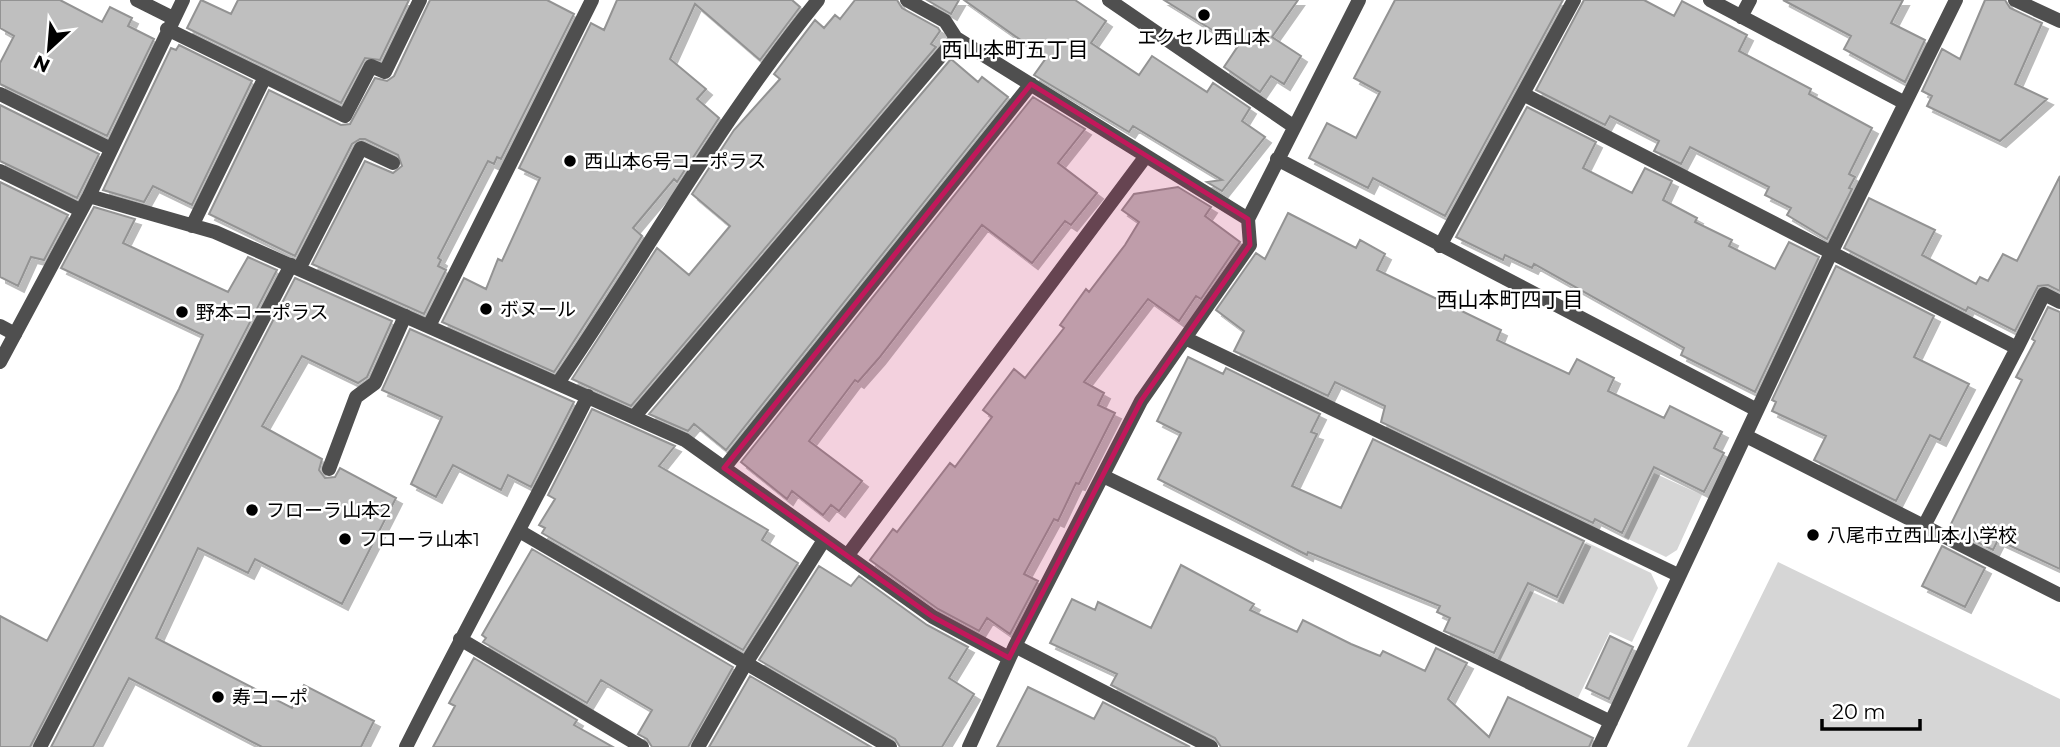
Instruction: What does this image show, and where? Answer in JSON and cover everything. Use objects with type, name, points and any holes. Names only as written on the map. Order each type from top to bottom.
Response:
[{"type":"street","points":[[137,0],[170,24],[265,77],[345,116],[371,66],[385,72],[420,0]]},
{"type":"street","points":[[0,362],[89,196],[183,0]]},
{"type":"street","points":[[429,326],[592,0]]},
{"type":"street","points":[[558,383],[620,292],[714,142],[777,50],[818,0]]},
{"type":"street","points":[[906,0],[945,21],[956,38],[1248,219]]},
{"type":"street","points":[[1109,0],[1293,126]]},
{"type":"street","points":[[969,747],[1012,652],[1141,401],[1250,245],[1248,219],[1359,0]]},
{"type":"street","points":[[1440,246],[1574,0]]},
{"type":"street","points":[[1710,0],[1905,103]]},
{"type":"street","points":[[1741,17],[1750,0]]},
{"type":"street","points":[[1599,747],[1830,255],[1956,0]]},
{"type":"street","points":[[2015,0],[2060,21]]},
{"type":"street","points":[[634,417],[956,38]]},
{"type":"street","points":[[192,226],[265,77]]},
{"type":"street","points":[[724,468],[1031,84]]},
{"type":"street","points":[[0,94],[111,149]]},
{"type":"street","points":[[1523,94],[1830,255],[2017,348]]},
{"type":"street","points":[[40,747],[361,148],[393,163]]},
{"type":"street","points":[[847,556],[1146,156]]},
{"type":"street","points":[[1277,159],[1757,410]]},
{"type":"street","points":[[0,171],[80,210]]},
{"type":"street","points":[[89,196],[215,232],[685,440],[933,617],[1211,747]]},
{"type":"street","points":[[1924,526],[2044,294],[2060,302]]},
{"type":"street","points":[[329,470],[356,397],[375,383],[405,316]]},
{"type":"street","points":[[0,326],[15,334]]},
{"type":"street","points":[[1185,338],[1678,575]]},
{"type":"street","points":[[406,747],[460,639],[520,532],[588,396]]},
{"type":"street","points":[[1746,436],[2060,595]]},
{"type":"street","points":[[1103,476],[1611,722]]},
{"type":"street","points":[[520,532],[890,747]]},
{"type":"street","points":[[698,747],[746,663],[824,540]]},
{"type":"street","points":[[460,639],[642,747]]},
{"type":"highlighted area","points":[[1031,84],[1248,219],[1250,245],[1141,401],[1009,658],[933,617],[724,468]]},
{"type":"shaded area","points":[[1654,473],[1702,495],[1677,550],[1666,557],[1624,537]]},
{"type":"shaded area","points":[[1586,542],[1651,573],[1658,588],[1632,642],[1610,632],[1578,698],[1497,660],[1530,591],[1557,603]]},
{"type":"shaded area","points":[[1778,562],[2060,699],[2060,747],[1687,747]]},
{"type":"building","points":[[0,0],[60,0],[102,22],[110,7],[132,18],[128,26],[154,39],[107,136],[0,84],[0,63],[14,36],[0,28]]},
{"type":"building","points":[[201,0],[231,14],[238,0],[409,0],[380,60],[365,58],[341,103],[187,28]]},
{"type":"building","points":[[430,0],[547,0],[574,14],[501,159],[497,157],[494,164],[488,161],[438,258],[441,260],[438,266],[446,270],[424,314],[312,264],[365,161],[393,173],[402,166],[398,155],[365,139],[352,144],[295,256],[209,214],[269,90],[341,125],[350,124],[375,78],[387,81],[394,76]]},
{"type":"building","points":[[617,0],[792,0],[800,7],[760,60],[695,4],[670,59],[706,89],[697,99],[719,118],[677,182],[674,179],[633,228],[642,236],[554,372],[442,322],[464,278],[486,289],[498,259],[502,261],[540,178],[519,168],[591,23],[604,30]]},
{"type":"building","points":[[855,0],[897,0],[902,8],[938,28],[940,31],[931,44],[936,47],[631,406],[572,379],[657,248],[689,275],[730,226],[692,194],[734,130],[780,79],[774,74],[815,20],[824,28],[835,15],[840,19]]},
{"type":"building","points":[[927,0],[959,0],[951,14]]},
{"type":"building","points":[[964,0],[1075,0],[1106,21],[1091,43],[1139,75],[1152,56],[1207,92],[1213,83],[1250,108],[1242,121],[1265,137],[1222,191],[1207,182],[1222,180],[1133,126],[1129,132],[1034,75],[1046,58]]},
{"type":"building","points":[[1164,0],[1298,0],[1272,37],[1301,56],[1284,84],[1271,76],[1260,92],[1224,67],[1238,46]]},
{"type":"building","points":[[1395,0],[1563,0],[1445,216],[1373,178],[1368,188],[1309,158],[1327,123],[1356,138],[1380,92],[1354,78]]},
{"type":"building","points":[[1584,0],[1644,0],[1674,16],[1682,1],[1747,35],[1739,51],[1811,89],[1809,94],[1872,128],[1849,174],[1855,177],[1849,188],[1852,189],[1827,239],[1787,215],[1791,208],[1765,195],[1769,187],[1690,147],[1681,164],[1654,151],[1659,141],[1610,116],[1605,125],[1536,90]]},
{"type":"building","points":[[1783,0],[1903,0],[1891,23],[1925,40],[1905,82],[1844,49],[1851,36]]},
{"type":"building","points":[[1985,0],[2005,0],[2010,8],[2042,23],[2015,84],[2047,99],[2000,141],[1927,106],[1932,96],[1922,91],[1942,49],[1960,59]]},
{"type":"building","points":[[179,45],[252,81],[192,205],[153,186],[144,202],[103,190],[171,48],[176,50]]},
{"type":"building","points":[[951,59],[978,82],[982,77],[1008,97],[726,450],[694,424],[688,431],[649,414]]},
{"type":"building","points":[[1033,97],[1085,129],[1058,163],[1097,193],[1071,225],[1065,221],[1032,263],[982,225],[879,358],[858,382],[855,380],[809,441],[862,481],[839,511],[831,505],[823,515],[792,491],[787,499],[741,462]]},
{"type":"building","points":[[0,105],[99,154],[77,198],[0,161]]},
{"type":"building","points":[[1527,107],[1596,142],[1583,168],[1632,193],[1645,168],[1672,181],[1663,200],[1697,218],[1695,222],[1732,240],[1729,246],[1775,269],[1789,242],[1819,257],[1755,392],[1681,355],[1684,348],[1534,264],[1532,268],[1505,255],[1503,260],[1456,237]]},
{"type":"building","points":[[2060,176],[2060,291],[2048,285],[2038,286],[2015,331],[1968,307],[1966,311],[1844,248],[1869,198],[1935,230],[1922,255],[1976,284],[1980,277],[1988,281],[2003,254],[2017,261]]},
{"type":"building","points":[[0,182],[68,215],[44,260],[31,257],[18,286],[0,277]]},
{"type":"building","points":[[1178,187],[1211,207],[1205,216],[1240,242],[1201,299],[1196,296],[1179,321],[1148,299],[1084,382],[1104,393],[1098,405],[1115,413],[1079,484],[1076,483],[1058,521],[1054,519],[1024,574],[1038,581],[1010,634],[987,618],[979,631],[938,609],[870,560],[893,529],[897,532],[950,463],[955,467],[992,417],[983,410],[1014,369],[1025,378],[1064,328],[1060,325],[1086,289],[1089,292],[1125,245],[1139,222],[1122,210],[1134,194]]},
{"type":"building","points":[[94,207],[135,219],[123,243],[228,292],[248,257],[277,270],[30,747],[0,747],[0,616],[47,641],[179,389],[203,335],[61,268]]},
{"type":"building","points":[[1288,213],[1356,248],[1360,240],[1385,254],[1377,270],[1501,330],[1497,340],[1569,374],[1577,359],[1614,378],[1608,391],[1664,418],[1670,406],[1722,432],[1714,448],[1724,453],[1704,492],[1654,467],[1622,533],[1595,519],[1593,523],[1381,422],[1385,406],[1335,382],[1328,396],[1234,351],[1244,331],[1216,310],[1256,253],[1265,259]]},
{"type":"building","points":[[1836,266],[1934,316],[1914,357],[1969,384],[1940,440],[1930,435],[1896,501],[1814,460],[1826,436],[1772,411],[1776,402],[1772,400]]},
{"type":"building","points":[[295,278],[392,321],[367,377],[358,383],[302,356],[262,426],[322,459],[319,470],[325,478],[335,477],[340,468],[396,498],[342,604],[255,559],[248,573],[198,548],[156,638],[292,708],[304,685],[374,721],[361,747],[262,747],[129,678],[93,747],[51,747]]},
{"type":"building","points":[[2048,307],[2060,312],[2060,569],[1998,540],[1993,550],[1949,528],[2022,380],[2016,377],[2035,341],[2032,339]]},
{"type":"building","points":[[410,329],[574,402],[531,487],[508,475],[501,490],[453,465],[436,497],[411,484],[442,417],[382,390]]},
{"type":"building","points":[[1188,357],[1223,374],[1226,368],[1320,414],[1311,432],[1317,434],[1292,486],[1341,508],[1373,439],[1584,541],[1557,597],[1528,583],[1494,653],[1444,631],[1450,618],[1437,612],[1440,606],[1308,552],[1307,555],[1158,479],[1181,433],[1157,421]]},
{"type":"building","points":[[592,409],[675,446],[659,466],[768,530],[762,540],[798,563],[743,650],[542,533],[545,528],[539,525],[555,499],[548,495]]},
{"type":"building","points":[[1942,546],[1985,568],[1965,607],[1922,586]]},
{"type":"building","points":[[532,549],[733,667],[688,747],[652,747],[647,739],[638,734],[652,710],[601,680],[587,703],[483,642],[486,638],[482,635]]},
{"type":"building","points":[[1181,565],[1254,604],[1250,610],[1297,632],[1303,620],[1351,644],[1380,656],[1383,651],[1425,671],[1436,648],[1467,663],[1448,699],[1489,737],[1508,697],[1593,738],[1589,747],[1221,747],[1215,738],[1111,685],[1117,674],[1050,643],[1072,599],[1095,610],[1098,602],[1151,628]]},
{"type":"building","points":[[819,566],[851,586],[859,576],[927,625],[968,647],[949,678],[974,694],[942,747],[900,747],[895,739],[759,660]]},
{"type":"building","points":[[1610,636],[1633,647],[1609,699],[1586,688]]},
{"type":"building","points":[[474,658],[577,720],[574,725],[613,747],[433,747],[455,706],[449,703]]},
{"type":"building","points":[[750,676],[871,747],[709,747]]},
{"type":"building","points":[[1028,687],[1094,719],[1103,702],[1190,747],[997,747]]},
{"type":"place","name":"エクセル西山本","points":[[1204,15]]},
{"type":"place","name":"西山本6号コーポラス","points":[[570,161]]},
{"type":"place","name":"ボヌール","points":[[486,309]]},
{"type":"place","name":"野本コーポラス","points":[[182,312]]},
{"type":"place","name":"フローラ山本2","points":[[252,510]]},
{"type":"place","name":"八尾市立西山本小学校","points":[[1813,535]]},
{"type":"place","name":"フローラ山本1","points":[[345,539]]},
{"type":"place","name":"寿コーポ","points":[[218,697]]},
{"type":"district","name":"西山本町五丁目","points":[[1015,49]]},
{"type":"district","name":"西山本町四丁目","points":[[1510,299]]}]
